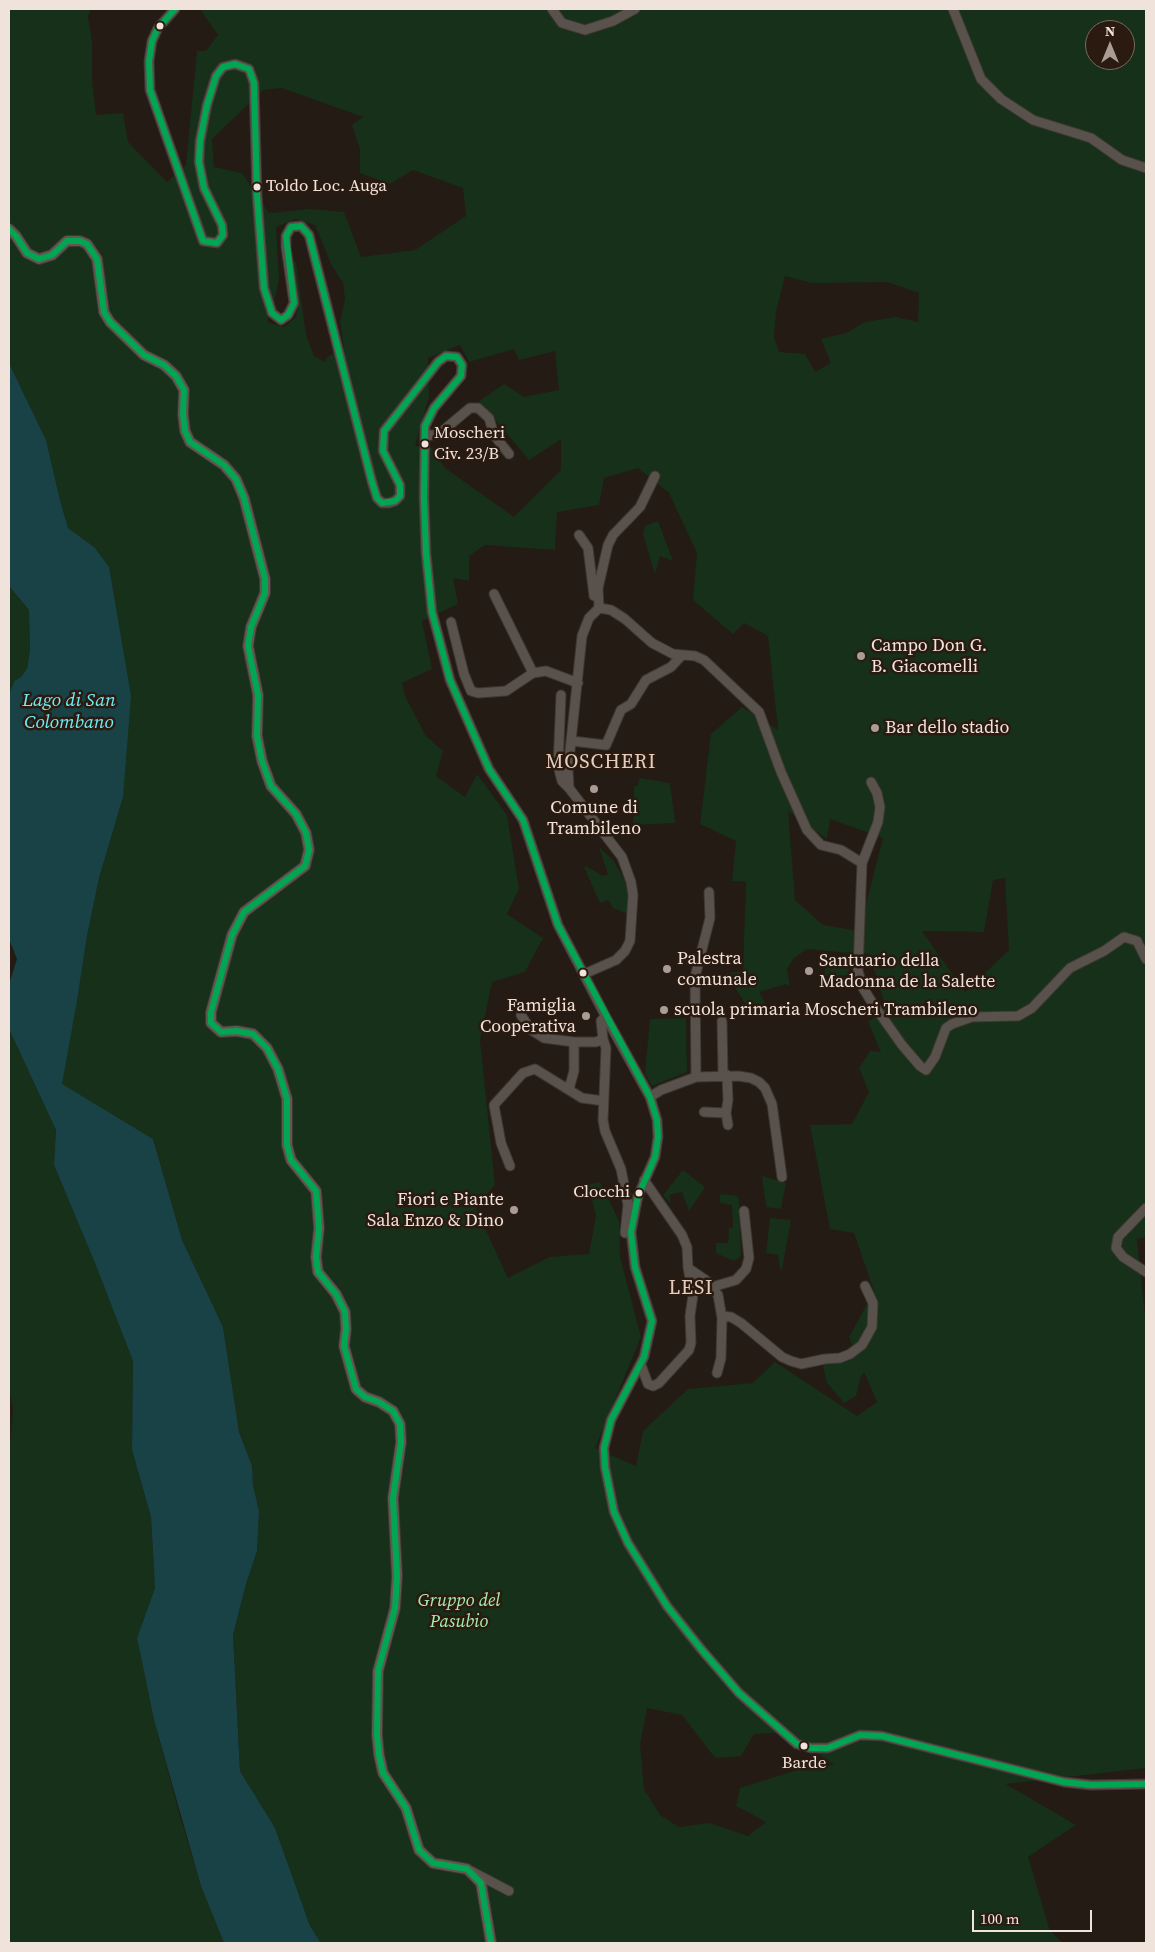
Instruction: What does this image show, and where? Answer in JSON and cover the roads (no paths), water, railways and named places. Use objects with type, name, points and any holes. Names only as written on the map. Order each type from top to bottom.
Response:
[{"type":"main road","points":[[9,229],[16,236],[27,254],[38,259],[52,256],[67,241],[80,241],[86,244],[96,258],[104,312],[110,322],[144,355],[164,365],[176,376],[184,390],[183,414],[185,431],[190,442],[224,465],[236,479],[249,514],[265,579],[265,594],[251,627],[248,646],[258,695],[257,736],[262,761],[271,786],[296,814],[306,833],[309,850],[305,866],[244,912],[230,944],[211,1012],[211,1023],[221,1032],[237,1031],[253,1034],[267,1048],[278,1069],[287,1099],[288,1145],[291,1160],[316,1191],[319,1228],[316,1257],[318,1272],[336,1294],[345,1312],[344,1346],[356,1389],[365,1397],[379,1402],[393,1411],[400,1424],[401,1442],[393,1498],[397,1576],[395,1608],[378,1671],[377,1735],[379,1755],[383,1773],[406,1808],[420,1850],[433,1863],[467,1869],[481,1883],[491,1943]]},
{"type":"street","points":[[175,9],[158,28],[152,41],[149,61],[150,90],[203,241],[217,243],[223,235],[222,226],[204,188],[199,162],[200,141],[207,105],[216,76],[223,66],[235,64],[249,70],[254,83],[257,195],[264,288],[272,313],[281,320],[288,315],[294,302],[286,236],[291,227],[301,226],[309,235],[372,482],[377,498],[382,503],[395,501],[400,496],[400,485],[383,451],[384,431],[438,362],[446,356],[457,357],[462,365],[461,376],[434,408],[425,426],[424,498],[432,612],[450,680],[489,769],[523,820],[558,925],[650,1096],[657,1120],[658,1137],[655,1157],[638,1196],[630,1232],[635,1267]]},
{"type":"street","points":[[552,9],[562,23],[585,30],[613,22],[635,9]]},
{"type":"street","points":[[952,9],[981,79],[1001,99],[1033,120],[1091,138],[1122,160],[1146,168]]},
{"type":"street","points":[[425,436],[439,434],[470,408],[478,408],[488,418],[494,435],[509,454]]},
{"type":"street","points":[[569,788],[568,770],[582,636],[589,618],[599,606],[598,588],[608,545],[613,535],[640,507],[655,476]]},
{"type":"street","points":[[579,535],[588,548],[594,596],[599,606],[611,610],[625,619],[652,643],[673,654],[695,656],[704,660],[755,708],[759,712],[781,772],[807,830],[821,845],[841,850],[862,863]]},
{"type":"street","points":[[494,594],[533,673]]},
{"type":"street","points":[[451,622],[464,674],[471,691],[478,693],[506,691],[533,673],[546,671],[578,684]]},
{"type":"street","points":[[572,741],[606,745],[620,710],[630,704],[646,680],[671,667],[682,655]]},
{"type":"street","points":[[561,695],[558,766],[562,781],[622,857],[631,882],[633,895],[630,941],[625,951],[616,960],[584,974]]},
{"type":"street","points":[[871,782],[877,793],[880,807],[878,822],[862,863],[858,971],[863,988],[902,1045],[920,1066],[926,1070],[935,1056],[946,1028],[972,1017],[1018,1016],[1032,1008],[1070,968],[1104,951],[1124,936],[1137,940],[1146,959]]},
{"type":"street","points":[[696,1077],[695,977],[710,918],[708,892]]},
{"type":"street","points":[[521,1015],[536,1035],[544,1038],[574,1042],[596,1042],[603,1039]]},
{"type":"street","points":[[607,1019],[603,1018],[601,1021],[606,1048],[603,1120],[605,1131],[622,1169],[628,1205],[625,1233],[626,1245],[652,1321],[641,1365],[611,1420],[606,1434],[604,1448],[605,1468],[614,1512],[628,1543],[667,1606],[700,1649],[739,1693],[797,1744],[811,1748],[828,1748],[860,1735],[882,1736],[1064,1782],[1091,1785],[1146,1784]]},
{"type":"street","points":[[722,1021],[728,1125]]},
{"type":"street","points":[[569,1089],[574,1071],[574,1042]]},
{"type":"street","points":[[510,1166],[501,1143],[494,1105],[496,1100],[523,1073],[535,1069],[582,1098],[604,1100]]},
{"type":"street","points":[[650,1096],[696,1077],[725,1075],[751,1078],[759,1082],[765,1088],[772,1104],[782,1177]]},
{"type":"street","points":[[704,1112],[726,1113]]},
{"type":"street","points":[[641,1365],[648,1384],[653,1386],[659,1383],[689,1350],[694,1288],[688,1268],[688,1247],[682,1235],[644,1180]]},
{"type":"street","points":[[1146,1208],[1118,1237],[1116,1248],[1123,1257],[1146,1272]]},
{"type":"street","points":[[694,1288],[712,1287],[736,1280],[746,1269],[749,1258],[744,1211]]},
{"type":"street","points":[[688,1268],[708,1281],[718,1295],[722,1316],[721,1358],[717,1373]]},
{"type":"street","points":[[722,1316],[731,1317],[741,1322],[782,1356],[792,1361],[801,1364],[840,1358],[850,1354],[862,1345],[872,1327],[873,1303],[866,1286]]},
{"type":"street","points":[[467,1869],[509,1890]]},
{"type":"water","name":"Lago di San Colombano","points":[[9,363],[46,440],[68,528],[94,547],[109,567],[131,696],[123,797],[99,878],[87,936],[62,1084],[153,1139],[182,1240],[223,1327],[239,1432],[252,1466],[253,1485],[259,1511],[257,1551],[246,1584],[233,1635],[240,1771],[275,1828],[310,1926],[321,1943],[224,1943],[201,1886],[154,1720],[137,1638],[155,1588],[151,1517],[132,1450],[133,1361],[54,1165],[56,1130],[9,1029],[9,984],[17,959],[9,939],[9,695],[14,681],[21,677],[27,669],[30,650],[29,610],[9,586]]},
{"type":"place","name":"Toldo Loc. Auga","points":[[257,187]]},
{"type":"place","name":"Moscheri Civ. 23/B","points":[[425,444]]},
{"type":"place","name":"Campo Don G. B. Giacomelli","points":[[861,656]]},
{"type":"place","name":"Bar dello stadio","points":[[875,728]]},
{"type":"place","name":"Comune di Trambileno","points":[[594,789]]},
{"type":"place","name":"Palestra comunale","points":[[667,969]]},
{"type":"place","name":"Santuario della Madonna de la Salette","points":[[809,971]]},
{"type":"place","name":"scuola primaria Moscheri Trambileno","points":[[664,1010]]},
{"type":"place","name":"Famiglia Cooperativa","points":[[586,1016]]},
{"type":"place","name":"Clocchi","points":[[639,1193]]},
{"type":"place","name":"Fiori e Piante Sala Enzo & Dino","points":[[514,1210]]},
{"type":"place","name":"Barde","points":[[804,1746]]},
{"type":"district","name":"MOSCHERI","points":[[601,763]]},
{"type":"district","name":"LESI","points":[[691,1289]]},
{"type":"park label","name":"Gruppo del Pasubio","points":[[459,1611]]}]
